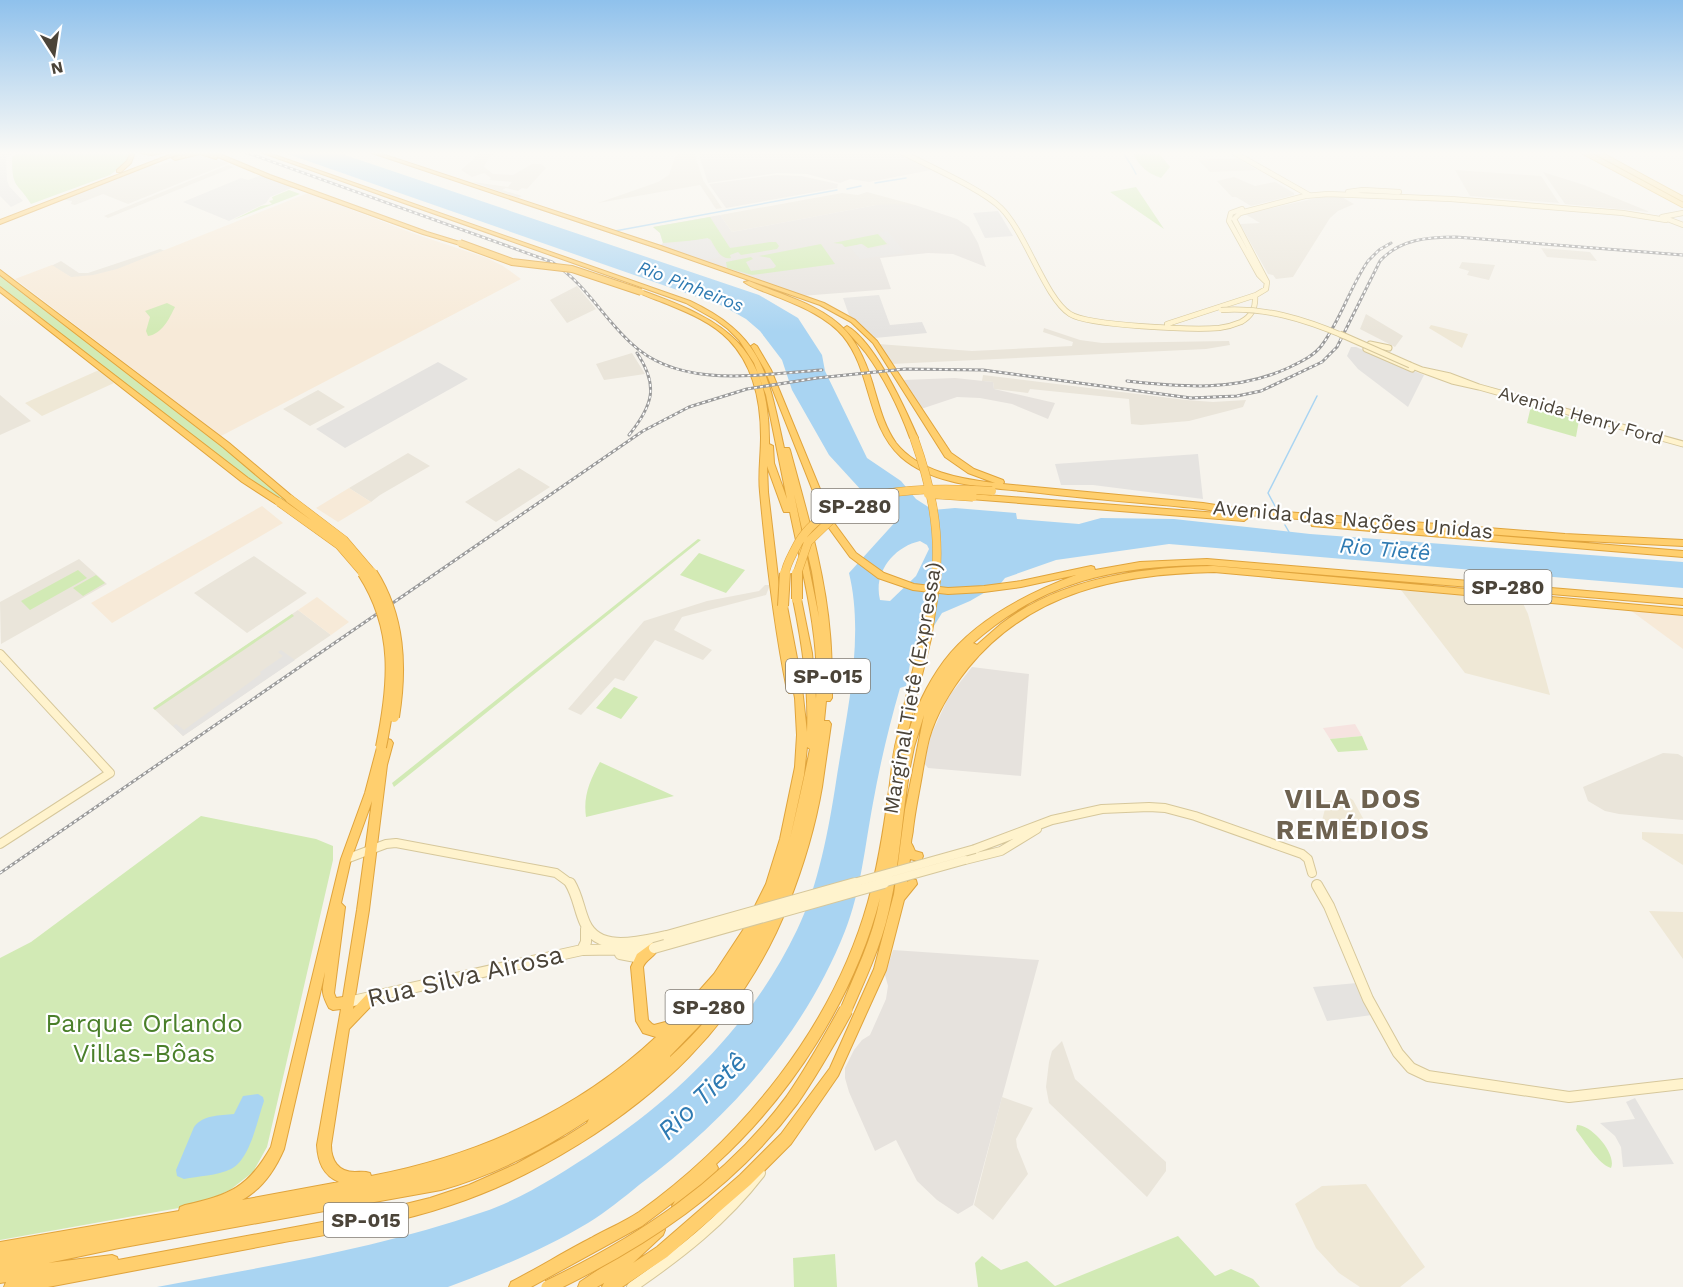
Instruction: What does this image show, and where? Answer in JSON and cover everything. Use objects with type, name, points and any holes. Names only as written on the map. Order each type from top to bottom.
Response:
[{"type":"highway","points":[[2,219],[19,212]]},
{"type":"highway","points":[[2,219],[20,212]]},
{"type":"highway","points":[[369,212],[512,262],[572,268],[641,292],[691,311],[720,328],[740,349],[751,370],[760,399],[765,435],[763,480],[773,552],[777,612],[785,664],[802,727]]},
{"type":"highway","name":"SP-015","points":[[11,1287],[422,1208],[474,1190],[551,1154],[644,1091],[708,1028],[740,988],[769,938],[788,895],[809,825],[822,753],[827,705],[828,654],[825,614],[817,569],[781,431],[775,423],[764,376],[749,348],[732,328],[700,307],[433,212]]},
{"type":"highway","points":[[539,212],[804,302],[843,324],[861,343],[897,399]]},
{"type":"highway","points":[[553,212],[822,304],[842,314],[860,326],[875,342],[948,455],[977,474],[1023,489]]},
{"type":"highway","points":[[0,232],[2,219]]},
{"type":"highway","points":[[631,243],[731,272]]},
{"type":"highway","points":[[0,272],[237,453],[352,548],[367,565],[384,596],[395,630],[400,666],[398,699],[370,792],[346,859],[323,948],[280,1138],[272,1160],[253,1185],[236,1197],[174,1214],[154,1223]]},
{"type":"highway","points":[[747,282],[809,308],[843,332],[860,357],[890,440],[906,457],[945,477],[970,483],[1023,489]]},
{"type":"highway","points":[[0,289],[245,480],[318,529],[344,550],[365,574],[378,598],[389,633],[392,669],[389,708],[371,850],[324,1145],[325,1159],[331,1171],[342,1178],[355,1179],[373,1176],[385,1179]]},
{"type":"highway","points":[[641,292],[680,299]]},
{"type":"highway","points":[[28,311],[44,306]]},
{"type":"highway","points":[[37,317],[40,313],[52,311]]},
{"type":"highway","points":[[842,314],[863,333],[873,347],[894,387],[897,399]]},
{"type":"highway","points":[[725,322],[734,326],[752,344],[764,362],[830,524],[853,555],[873,570],[906,584],[956,592],[999,588],[1145,560],[1209,559],[1239,563]]},
{"type":"highway","points":[[732,328],[749,357],[753,367],[751,370]]},
{"type":"highway","points":[[72,346],[91,354],[106,367],[119,365]]},
{"type":"highway","points":[[120,382],[132,379],[171,403]]},
{"type":"highway","name":"Marginal Tietê (Expressa)","points":[[758,1110],[800,1056],[838,996],[856,956],[873,905],[902,735],[932,601],[937,558],[936,524],[930,486],[914,438],[897,399]]},
{"type":"highway","points":[[775,423],[815,617],[822,675],[819,730],[812,764]]},
{"type":"highway","points":[[765,435],[769,441],[770,463],[796,536],[802,575],[807,579]]},
{"type":"highway","points":[[397,1192],[420,1179],[467,1166],[547,1130],[564,1114],[632,1066],[677,1024],[703,996],[749,930],[771,886],[785,840],[800,769],[802,727],[783,606],[784,571],[794,549],[810,527],[837,508],[868,496],[903,490],[940,488],[1235,512]]},
{"type":"highway","name":"Avenida das Nações Unidas","points":[[1023,489],[1207,506],[1235,512],[1570,537],[1683,543]]},
{"type":"highway","name":"SP-280","points":[[797,599],[796,573],[802,554],[816,532],[836,516],[862,502],[896,495],[973,497],[1683,554]]},
{"type":"highway","points":[[1570,537],[1602,542],[1683,548]]},
{"type":"highway","points":[[548,1287],[620,1253],[679,1214],[705,1193],[770,1127],[819,1062],[846,1010],[867,961],[883,911],[909,747],[921,709],[935,681],[950,661],[991,624],[1012,610],[1038,595],[1097,573],[1154,563],[1239,563]]},
{"type":"highway","name":"SP-280","points":[[1239,563],[1683,602]]},
{"type":"highway","points":[[925,737],[955,678],[980,648],[1002,628],[1018,616],[1059,595],[1090,583],[1137,573],[1175,569],[1222,569],[1683,612]]},
{"type":"highway","name":"SP-015","points":[[740,964],[762,926],[782,884],[812,764],[810,754],[813,713],[812,685],[797,599]]},
{"type":"highway","points":[[609,1287],[662,1252],[695,1226],[771,1155],[786,1139],[834,1072],[880,970],[898,900],[910,810],[931,705],[946,679],[967,652],[1012,610]]},
{"type":"highway","points":[[906,844],[912,855],[918,856]]},
{"type":"highway","points":[[898,900],[906,887],[912,884]]},
{"type":"highway","points":[[339,893],[340,903],[328,994],[333,1004],[348,1002]]},
{"type":"highway","points":[[653,949],[641,958],[637,971],[643,1024],[655,1031],[677,1024]]},
{"type":"highway","name":"SP-280","points":[[672,1047],[721,993],[740,964]]},
{"type":"highway","points":[[344,1029],[356,1012],[371,998]]},
{"type":"highway","points":[[587,1131],[600,1115],[664,1062],[672,1047]]},
{"type":"highway","points":[[0,1266],[119,1241],[459,1179],[517,1154],[598,1106],[672,1047]]},
{"type":"highway","points":[[516,1287],[641,1218],[705,1167],[758,1110]]},
{"type":"highway","points":[[585,1287],[621,1263],[659,1230],[748,1128],[758,1110]]},
{"type":"highway","points":[[0,1249],[154,1223],[437,1167],[486,1151],[564,1114]]},
{"type":"highway","points":[[0,1256],[103,1238],[119,1241]]},
{"type":"highway","points":[[0,1276],[116,1261],[130,1264]]},
{"type":"main road","points":[[1003,212],[1051,291],[1061,305],[1076,317],[1102,322],[1200,329],[1235,324],[1254,311],[1254,295]]},
{"type":"main road","points":[[1137,325],[1174,323],[1266,289],[1265,280],[1234,222],[1233,219],[1238,212]]},
{"type":"main road","points":[[1608,212],[1666,217],[1683,215]]},
{"type":"main road","points":[[1636,212],[1666,217],[1683,224]]},
{"type":"main road","points":[[1675,220],[1683,215]]},
{"type":"main road","points":[[1166,327],[1186,323],[1221,310],[1251,308],[1280,312],[1422,370],[1449,378]]},
{"type":"main road","points":[[1186,323],[1200,329]]},
{"type":"main road","points":[[1389,348],[1370,344],[1366,349],[1411,368],[1449,378]]},
{"type":"main road","name":"Avenida Henry Ford","points":[[1449,378],[1683,444]]},
{"type":"main road","points":[[0,654],[110,773],[0,844]]},
{"type":"main road","points":[[612,951],[653,949],[1001,851],[1026,834],[1058,820],[1102,809],[1165,808],[1195,816],[1306,857],[1378,1017],[1403,1060],[1416,1072],[1428,1076],[1569,1097],[1683,1084]]},
{"type":"main road","points":[[586,928],[598,939],[627,944],[667,936],[975,849],[1052,820],[1058,820]]},
{"type":"main road","points":[[346,859],[396,843],[563,875],[572,885],[586,928],[586,942],[582,950]]},
{"type":"main road","points":[[1292,852],[1303,860],[1312,873]]},
{"type":"main road","name":"Rua Silva Airosa","points":[[348,1002],[582,950],[612,951]]},
{"type":"main road","points":[[612,951],[641,958]]},
{"type":"main road","points":[[632,1287],[662,1267],[719,1222],[750,1188],[771,1155]]},
{"type":"shaded area","points":[[114,212],[123,212],[108,218],[104,216]]},
{"type":"shaded area","points":[[207,212],[247,212],[229,221]]},
{"type":"shaded area","points":[[260,212],[358,212],[487,258],[521,279],[221,436],[15,279],[52,265],[71,277],[117,269]]},
{"type":"shaded area","points":[[736,212],[838,212],[732,232],[720,215]]},
{"type":"shaded area","points":[[838,212],[936,212],[957,219],[969,227],[978,243],[986,267],[953,254],[928,253],[880,258],[891,289],[801,296],[658,247],[663,243],[660,233],[653,227],[720,215],[732,232]]},
{"type":"shaded area","points":[[999,212],[1013,236],[985,238],[973,213]]},
{"type":"shaded area","points":[[1337,212],[1330,218],[1293,277],[1276,279],[1273,275],[1268,274],[1240,224],[1260,223],[1245,214]]},
{"type":"shaded area","points":[[887,231],[906,253],[860,259],[850,247],[861,244],[866,250],[890,245],[879,233]]},
{"type":"shaded area","points":[[708,238],[720,257],[707,260],[659,246]]},
{"type":"shaded area","points":[[1541,248],[1590,252],[1597,261],[1547,257]]},
{"type":"shaded area","points":[[160,249],[165,251],[119,270],[78,281],[51,266],[61,261],[79,273],[88,273]]},
{"type":"shaded area","points":[[1462,262],[1495,265],[1489,280],[1467,275],[1469,271],[1459,268]]},
{"type":"shaded area","points":[[577,286],[596,309],[567,323],[550,300]]},
{"type":"shaded area","points":[[879,295],[890,325],[922,322],[927,333],[875,338],[849,315],[843,298]]},
{"type":"shaded area","points":[[1366,314],[1403,336],[1395,347],[1360,329]]},
{"type":"shaded area","points":[[1431,325],[1468,334],[1462,348],[1429,328]]},
{"type":"shaded area","points":[[1044,328],[1080,340],[1102,343],[1229,341],[1230,345],[1206,349],[891,364],[878,344],[972,351],[1072,346],[1073,342],[1043,332]]},
{"type":"shaded area","points":[[1351,347],[1424,375],[1408,407],[1358,369],[1347,356]]},
{"type":"shaded area","points":[[632,353],[645,374],[604,380],[596,364]]},
{"type":"shaded area","points":[[438,362],[468,379],[345,448],[316,429]]},
{"type":"shaded area","points":[[99,370],[114,383],[42,416],[25,403]]},
{"type":"shaded area","points":[[983,375],[1186,400],[1213,402],[1246,400],[1243,407],[1189,421],[1141,425],[1131,424],[1129,399],[1030,389],[1028,393],[994,389],[993,382],[982,381]]},
{"type":"shaded area","points":[[955,378],[993,382],[994,389],[1055,403],[1048,419],[1012,404],[980,398],[957,397],[921,409],[903,380]]},
{"type":"shaded area","points":[[318,390],[345,407],[310,426],[283,409]]},
{"type":"shaded area","points":[[0,395],[31,421],[0,435]]},
{"type":"shaded area","points":[[408,453],[430,466],[371,502],[349,488]]},
{"type":"shaded area","points":[[1198,454],[1203,499],[1093,485],[1061,485],[1055,464]]},
{"type":"shaded area","points":[[519,468],[550,487],[496,522],[465,502]]},
{"type":"shaded area","points":[[349,488],[371,502],[338,522],[316,508]]},
{"type":"shaded area","points":[[262,506],[283,523],[112,623],[91,603]]},
{"type":"shaded area","points":[[254,556],[307,593],[247,633],[194,593]]},
{"type":"shaded area","points":[[79,559],[107,584],[1,644],[0,602]]},
{"type":"shaded area","points":[[765,585],[770,585],[766,595],[682,617],[674,630],[712,650],[703,660],[655,640],[624,681],[615,678],[581,715],[568,709],[644,621],[707,601],[759,591]]},
{"type":"shaded area","points":[[1401,590],[1521,599],[1528,614],[1550,695],[1465,673]]},
{"type":"shaded area","points":[[317,597],[349,622],[331,635],[298,610]]},
{"type":"shaded area","points":[[298,610],[331,635],[183,736],[153,708]]},
{"type":"shaded area","points":[[1630,610],[1683,616],[1683,649]]},
{"type":"shaded area","points":[[281,650],[295,660],[183,736],[173,726],[176,724],[184,730],[283,656],[278,652]]},
{"type":"shaded area","points":[[972,667],[1029,674],[1021,776],[928,768],[924,763],[931,735],[949,696]]},
{"type":"shaded area","points":[[1355,724],[1362,736],[1330,739],[1323,728]]},
{"type":"shaded area","points":[[1663,753],[1678,754],[1683,757],[1683,820],[1619,814],[1605,811],[1588,801],[1583,787]]},
{"type":"shaded area","points":[[1350,798],[1370,831],[1326,837],[1319,832],[1325,809],[1322,802]]},
{"type":"shaded area","points":[[1642,832],[1683,834],[1683,865],[1642,839]]},
{"type":"shaded area","points":[[1649,911],[1683,912],[1683,959]]},
{"type":"shaded area","points":[[893,950],[1039,960],[973,1205],[958,1214],[937,1200],[917,1181],[896,1140],[875,1151],[845,1078],[845,1068],[854,1050],[862,1040],[870,1035],[886,999],[888,986],[885,975]]},
{"type":"shaded area","points":[[1357,983],[1372,1015],[1327,1021],[1313,987]]},
{"type":"shaded area","points":[[1062,1041],[1075,1079],[1166,1162],[1166,1171],[1147,1197],[1049,1103],[1046,1087],[1049,1062],[1052,1051]]},
{"type":"shaded area","points":[[1002,1097],[1033,1108],[1016,1139],[1028,1174],[993,1220],[974,1205]]},
{"type":"shaded area","points":[[1635,1098],[1674,1164],[1623,1167],[1621,1147],[1615,1136],[1600,1123],[1635,1119],[1626,1102]]},
{"type":"shaded area","points":[[1366,1184],[1425,1267],[1400,1287],[1360,1287],[1339,1273],[1316,1248],[1295,1204],[1322,1186]]},
{"type":"green space","points":[[1139,212],[1153,212],[1164,229]]},
{"type":"green space","points":[[710,217],[730,248],[770,242],[776,242],[779,246],[777,249],[741,255],[738,252],[730,255],[731,258],[727,258],[719,253],[710,239],[663,243],[660,233],[653,227]]},
{"type":"green space","points":[[878,234],[887,244],[868,248],[862,244],[845,247],[842,244],[833,243]]},
{"type":"green space","points":[[821,244],[835,264],[752,275],[727,268],[726,262],[751,257],[753,259],[746,262],[751,271],[774,268],[776,266],[770,258],[759,256]]},
{"type":"green space","points":[[0,276],[257,474],[295,508],[232,467],[0,286]]},
{"type":"green space","points":[[167,303],[175,307],[170,316],[161,329],[148,336],[146,331],[150,317],[145,311]]},
{"type":"green space","points":[[1531,406],[1579,420],[1576,437],[1527,423]]},
{"type":"green space","points":[[698,539],[701,540],[394,787],[392,783]]},
{"type":"green space","points":[[699,553],[745,570],[726,593],[680,575]]},
{"type":"green space","points":[[78,570],[87,578],[30,610],[21,601]]},
{"type":"green space","points":[[96,575],[105,583],[83,596],[73,588]]},
{"type":"green space","points":[[292,614],[294,616],[155,710],[153,708]]},
{"type":"green space","points":[[614,687],[638,697],[621,719],[596,708]]},
{"type":"green space","points":[[1362,736],[1368,750],[1338,752],[1330,739]]},
{"type":"green space","points":[[600,762],[674,796],[586,817],[588,788]]},
{"type":"green space","name":"Parque Orlando Villas-Bôas","points":[[201,816],[316,839],[333,846],[333,860],[267,1147],[253,1172],[230,1190],[201,1204],[0,1240],[0,958],[31,942]]},
{"type":"green space","points":[[1577,1125],[1583,1126],[1602,1141],[1610,1155],[1611,1168],[1601,1162],[1592,1152],[1576,1130]]},
{"type":"green space","points":[[1178,1236],[1215,1276],[1231,1269],[1253,1279],[1260,1287],[978,1287],[975,1263],[982,1256],[1001,1270],[1027,1261],[1055,1286]]},
{"type":"green space","points":[[835,1254],[837,1287],[794,1287],[793,1258]]},
{"type":"water","points":[[454,212],[514,212],[759,295],[798,318],[822,355],[825,371],[867,458],[901,481],[916,499],[933,510],[955,508],[1016,513],[1017,519],[1079,524],[1101,518],[1174,519],[1310,534],[1683,562],[1683,588],[1169,544],[1056,560],[1005,578],[1001,583],[970,601],[942,613],[910,664],[906,686],[900,688],[885,745],[859,884],[850,916],[828,969],[808,1005],[760,1072],[703,1132],[672,1159],[588,1223],[520,1258],[448,1287],[157,1287],[321,1256],[403,1236],[483,1212],[528,1192],[597,1150],[658,1105],[686,1080],[737,1025],[779,964],[797,930],[811,895],[830,818],[849,704],[855,651],[853,598],[849,573],[897,520],[892,514],[873,503],[829,455],[792,390],[782,360],[760,331],[746,319],[723,306]],"holes":[[[920,541],[929,549],[916,576],[890,601],[880,600],[880,580],[888,562],[894,555]]]},
{"type":"water","points":[[258,1094],[263,1097],[264,1101],[248,1149],[238,1164],[231,1169],[214,1174],[184,1179],[177,1176],[176,1170],[194,1127],[202,1120],[212,1116],[234,1114],[243,1096]]},
{"type":"waterway","points":[[615,231],[718,212]]},
{"type":"waterway","points":[[1233,223],[1245,246]]},
{"type":"waterway","points":[[1276,508],[1268,493],[1317,396]]},
{"type":"waterway","points":[[1285,525],[1289,532]]},
{"type":"railway","points":[[413,212],[552,262],[585,291],[632,344],[652,358],[674,368],[722,376],[822,370]]},
{"type":"railway","points":[[0,873],[643,431],[689,407],[747,389],[817,378],[905,369],[983,370],[1191,398],[1237,396],[1261,391],[1322,362],[1337,347],[1380,261],[1405,244],[1425,239],[1456,237],[1683,255]]},
{"type":"railway","points":[[1127,381],[1189,386],[1229,384],[1268,376],[1302,361],[1319,349],[1329,335],[1368,261],[1379,250],[1391,243]]},
{"type":"railway","points":[[629,435],[648,405],[650,395],[648,376],[637,353]]},
{"type":"district","name":"VILA DOS REMÉDIOS","points":[[1353,814]]},
{"type":"water label","name":"Rio Pinheiros","points":[[691,286]]},
{"type":"water label","name":"Rio Tietê","points":[[1385,549]]},
{"type":"water label","name":"Rio Tietê","points":[[702,1096]]}]
